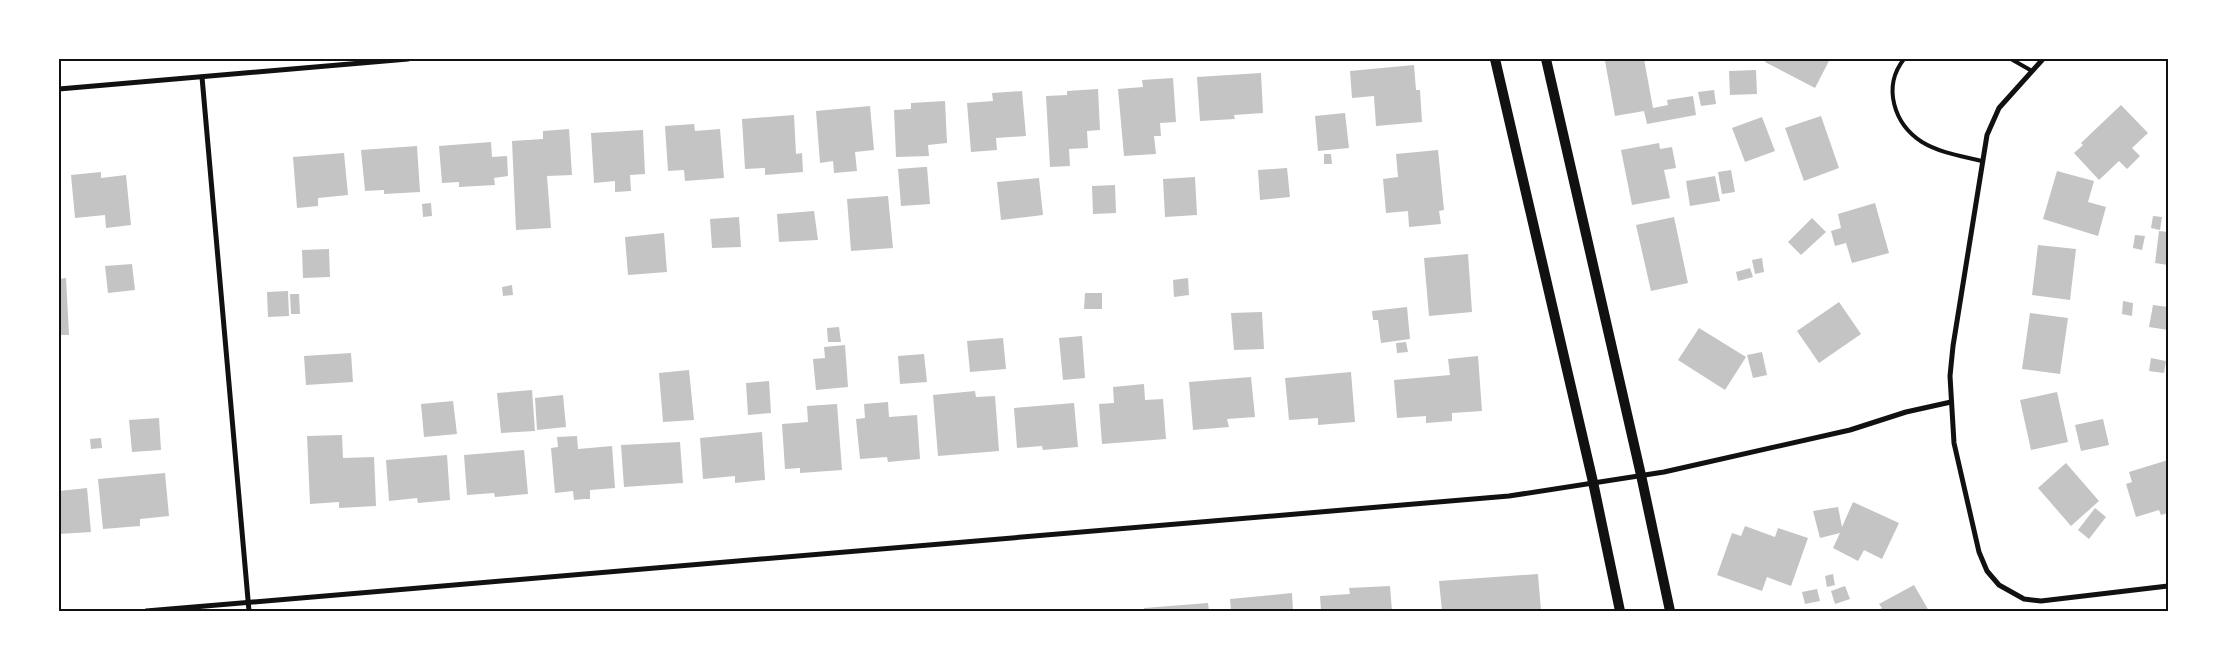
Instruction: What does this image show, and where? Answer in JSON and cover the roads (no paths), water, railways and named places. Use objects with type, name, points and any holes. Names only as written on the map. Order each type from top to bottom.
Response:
[{"type":"main road","points":[[1495,59],[1593,482],[1620,611]]},
{"type":"main road","points":[[1546,59],[1641,475],[1670,611]]},
{"type":"street","points":[[59,89],[408,59]]},
{"type":"street","points":[[2042,60],[1999,108],[1987,135],[1952,346],[1950,376],[1954,442],[1979,552],[1987,571],[1999,585],[2024,598],[2041,601],[2168,586]]},
{"type":"street","points":[[202,77],[249,611]]},
{"type":"street","points":[[146,611],[1510,496],[1664,472],[1850,430],[1906,412],[1951,402]]},
{"type":"lane","points":[[1904,59],[1895,73],[1892,87],[1895,109],[1902,123],[1922,142],[1944,152],[1982,161]]},
{"type":"lane","points":[[2012,59],[2032,71]]}]
